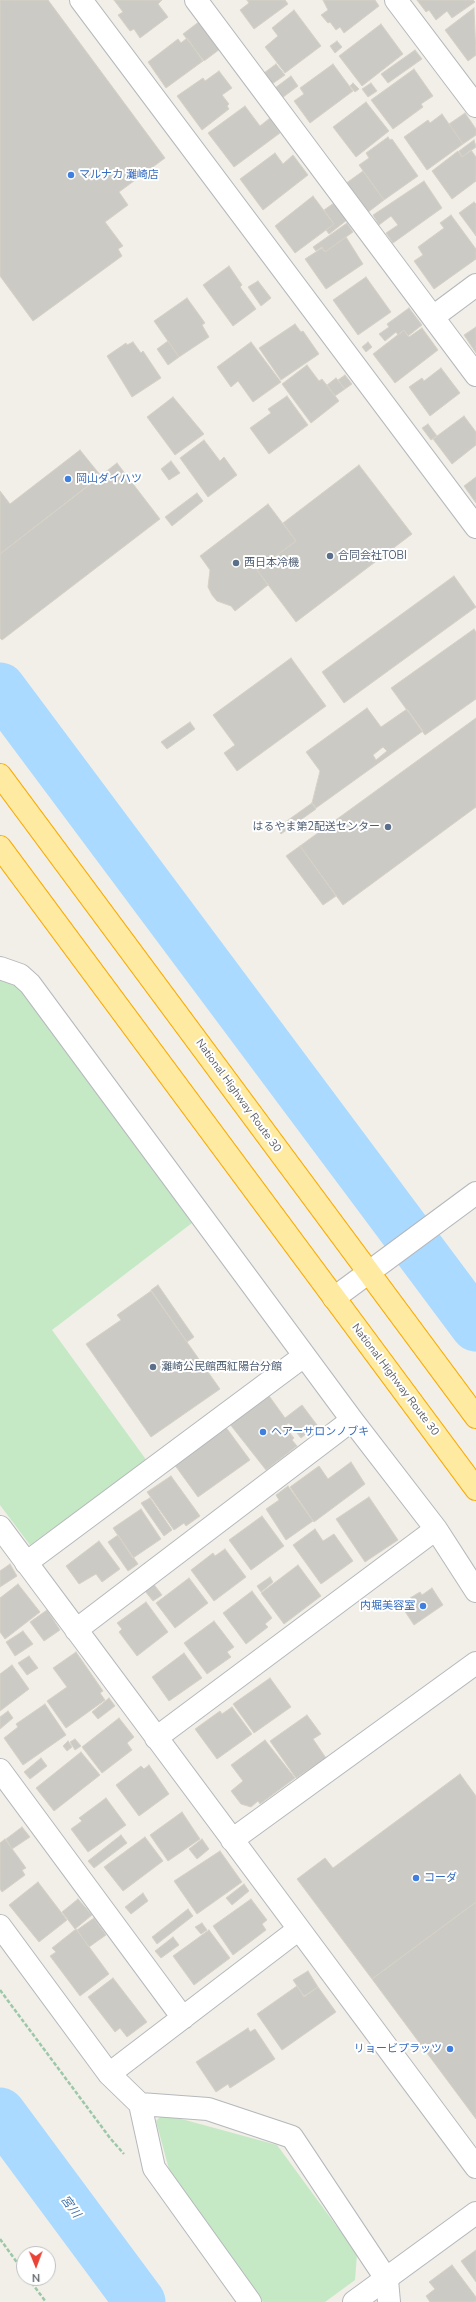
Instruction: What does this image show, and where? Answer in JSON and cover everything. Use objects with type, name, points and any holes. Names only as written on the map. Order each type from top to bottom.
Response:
[{"type":"highway","name":"National Highway Route 30","points":[[0,775],[476,1417]]},
{"type":"highway","name":"National Highway Route 30","points":[[0,847],[476,1489]]},
{"type":"street","points":[[81,0],[476,527]]},
{"type":"street","points":[[196,0],[476,375]]},
{"type":"street","points":[[396,0],[476,106]]},
{"type":"street","points":[[432,317],[476,285]]},
{"type":"street","points":[[0,968],[20,975],[30,984],[304,1356],[436,1530],[476,1591]]},
{"type":"street","points":[[334,1298],[476,1193]]},
{"type":"street","points":[[26,1563],[304,1356]]},
{"type":"street","points":[[76,1630],[352,1420]]},
{"type":"street","points":[[0,1527],[476,2167]]},
{"type":"street","points":[[156,1738],[436,1530]]},
{"type":"street","points":[[232,1840],[476,1663]]},
{"type":"street","points":[[0,1770],[183,2018]]},
{"type":"street","points":[[0,1926],[109,2074],[140,2104],[154,2168],[250,2302]]},
{"type":"street","points":[[109,2074],[299,1929]]},
{"type":"street","points":[[140,2104],[208,2109],[292,2137],[387,2280],[389,2302]]},
{"type":"street","points":[[354,2302],[387,2280],[476,2213]]},
{"type":"path","points":[[0,1990],[110,2138],[133,2164],[154,2168]]},
{"type":"path","points":[[0,2239],[16,2261]]},
{"type":"path","points":[[34,2286],[46,2302]]},
{"type":"green space","points":[[0,977],[17,986],[192,1223],[52,1330],[147,1461],[30,1545],[0,1505]]},
{"type":"green space","points":[[163,2114],[277,2145],[357,2254],[355,2280],[325,2302],[263,2302],[170,2173],[156,2121]]},
{"type":"building","name":"マルナカ 灘崎店","points":[[0,0],[48,0],[165,158],[119,192],[128,205],[105,222],[123,246],[118,249],[122,256],[33,321],[0,276]]},
{"type":"building","points":[[114,0],[162,0],[158,4],[168,17],[140,38],[134,29],[130,31],[118,15],[123,12]]},
{"type":"building","points":[[247,0],[285,0],[288,4],[254,29],[240,10],[249,3]]},
{"type":"building","points":[[323,0],[375,0],[379,6],[344,33],[340,27],[336,30],[330,22],[328,23],[321,15],[328,10]]},
{"type":"building","points":[[417,0],[473,0],[475,2],[452,18],[447,11],[436,20],[429,10],[426,12]]},
{"type":"building","points":[[474,8],[476,55],[468,61],[445,30]]},
{"type":"building","points":[[294,10],[321,46],[285,73],[265,47],[278,36],[272,28]]},
{"type":"building","points":[[200,21],[220,49],[204,61],[183,34]]},
{"type":"building","points":[[381,24],[403,54],[362,86],[339,56]]},
{"type":"building","points":[[187,38],[203,61],[166,88],[148,62],[178,39],[181,43]]},
{"type":"building","points":[[337,41],[342,47],[335,53],[330,46]]},
{"type":"building","points":[[415,50],[422,59],[388,83],[381,74]]},
{"type":"building","points":[[276,64],[285,75],[272,84],[264,73]]},
{"type":"building","points":[[333,64],[353,91],[310,123],[294,101],[304,94],[300,88]]},
{"type":"building","points":[[414,69],[433,96],[421,104],[423,107],[393,129],[371,100]]},
{"type":"building","points":[[219,71],[232,88],[222,95],[229,104],[227,106],[229,109],[202,130],[177,96],[203,78],[205,81]]},
{"type":"building","points":[[291,76],[298,86],[282,98],[275,88]]},
{"type":"building","points":[[353,83],[359,89],[355,92],[350,86]]},
{"type":"building","points":[[371,83],[377,91],[368,97],[362,89]]},
{"type":"building","points":[[366,102],[389,131],[356,157],[333,127]]},
{"type":"building","points":[[245,106],[260,126],[270,118],[280,133],[234,167],[208,133]]},
{"type":"building","points":[[465,113],[476,129],[476,135],[463,144],[449,124]]},
{"type":"building","points":[[442,114],[463,144],[427,170],[404,137],[428,120],[430,123]]},
{"type":"building","points":[[388,137],[390,140],[392,139],[418,176],[384,200],[359,165],[369,158],[366,153]]},
{"type":"building","points":[[474,140],[476,147],[462,157],[459,151]]},
{"type":"building","points":[[471,150],[476,157],[476,181],[452,199],[432,171],[458,151],[462,157]]},
{"type":"building","points":[[275,153],[283,164],[293,155],[308,175],[263,210],[240,179]]},
{"type":"building","points":[[363,171],[384,200],[367,213],[345,184]]},
{"type":"building","points":[[424,181],[442,208],[393,243],[386,233],[398,225],[391,216],[379,225],[373,215]]},
{"type":"building","points":[[313,196],[334,224],[295,253],[275,226]]},
{"type":"building","points":[[474,202],[476,204],[476,236],[459,213]]},
{"type":"building","points":[[334,203],[347,220],[329,234],[326,230],[334,224],[324,210]]},
{"type":"building","points":[[451,215],[476,249],[476,259],[434,289],[414,261],[423,255],[418,247],[444,228],[440,223]]},
{"type":"building","points":[[347,223],[353,232],[325,252],[322,247],[316,251],[313,247]]},
{"type":"building","points":[[346,237],[363,264],[326,289],[305,259],[322,248],[325,252]]},
{"type":"building","points":[[229,266],[242,285],[240,287],[256,309],[233,326],[203,285]]},
{"type":"building","points":[[366,277],[391,312],[358,335],[333,300]]},
{"type":"building","points":[[258,281],[271,298],[261,306],[248,287]]},
{"type":"building","points":[[187,298],[205,323],[202,325],[209,337],[179,357],[154,321]]},
{"type":"building","points":[[409,308],[422,325],[408,336],[404,330],[398,335],[396,332],[385,341],[379,334],[389,327],[387,324]]},
{"type":"building","points":[[295,324],[301,332],[303,331],[319,354],[281,380],[259,348]]},
{"type":"building","points":[[476,327],[476,353],[464,335]]},
{"type":"building","points":[[422,328],[438,350],[395,383],[373,354],[404,330],[409,337]]},
{"type":"building","points":[[168,341],[179,357],[168,365],[157,349]]},
{"type":"building","points":[[133,342],[141,353],[143,351],[161,378],[132,397],[107,356],[126,343],[127,345]]},
{"type":"building","points":[[251,342],[281,382],[253,402],[238,381],[231,387],[217,367]]},
{"type":"building","points":[[368,342],[372,347],[366,352],[362,347]]},
{"type":"building","points":[[307,365],[319,381],[322,379],[339,401],[311,423],[282,384]]},
{"type":"building","points":[[441,368],[460,393],[430,416],[409,387],[422,378],[424,381]]},
{"type":"building","points":[[345,375],[352,384],[345,389],[338,380]]},
{"type":"building","points":[[336,378],[345,389],[335,396],[327,385]]},
{"type":"building","points":[[287,396],[308,425],[269,454],[250,428],[271,413],[268,409]]},
{"type":"building","points":[[173,397],[204,434],[175,455],[147,417]]},
{"type":"building","points":[[464,416],[476,432],[476,445],[452,464],[433,439]]},
{"type":"building","points":[[428,424],[437,436],[431,440],[422,428]]},
{"type":"building","points":[[204,440],[220,461],[224,457],[237,475],[208,497],[180,458]]},
{"type":"building","points":[[80,450],[101,476],[0,554],[0,491],[10,504]]},
{"type":"building","points":[[171,461],[180,473],[169,480],[161,469]]},
{"type":"building","points":[[117,463],[160,519],[2,640],[0,638],[0,554]]},
{"type":"building","name":"合同会社TOBI","points":[[359,465],[412,534],[296,622],[257,570],[296,541],[283,523]]},
{"type":"building","points":[[476,477],[476,503],[464,486]]},
{"type":"building","points":[[197,493],[203,501],[172,526],[165,517]]},
{"type":"building","name":"西日本冷機","points":[[268,504],[296,541],[257,570],[268,585],[235,611],[231,606],[217,601],[212,595],[208,587],[210,570],[200,556]]},
{"type":"building","points":[[454,576],[476,607],[344,703],[322,672]]},
{"type":"building","points":[[474,629],[476,632],[476,699],[425,735],[391,688]]},
{"type":"building","points":[[291,658],[326,706],[237,771],[224,753],[235,745],[213,715]]},
{"type":"building","points":[[367,708],[381,727],[407,709],[423,731],[316,808],[312,803],[320,771],[306,752]],"holes":[[[383,747],[387,751],[376,760],[373,755]]]},
{"type":"building","name":"はるやま第2配送センター","points":[[476,718],[476,807],[343,905],[300,846]]},
{"type":"building","points":[[190,722],[195,729],[167,749],[161,742]]},
{"type":"building","points":[[312,803],[316,809],[281,834],[277,828]]},
{"type":"building","points":[[300,846],[336,896],[323,905],[286,856]]},
{"type":"building","points":[[158,1285],[194,1337],[187,1342],[151,1290]]},
{"type":"building","name":"灘崎公民館西紅陽台分館","points":[[151,1291],[220,1389],[151,1437],[86,1344],[121,1320],[117,1315]]},
{"type":"building","name":"ヘアーサロンノブキ","points":[[267,1393],[285,1418],[302,1405],[317,1425],[301,1438],[289,1423],[284,1426],[294,1438],[292,1440],[297,1446],[266,1470],[229,1423]]},
{"type":"building","points":[[225,1426],[250,1460],[198,1497],[174,1464]]},
{"type":"building","points":[[351,1462],[365,1484],[314,1522],[290,1487],[319,1466],[328,1479]]},
{"type":"building","points":[[171,1476],[200,1516],[186,1526],[184,1523],[174,1530],[147,1492]]},
{"type":"building","points":[[288,1486],[313,1521],[286,1540],[266,1509],[279,1500],[276,1495]]},
{"type":"building","points":[[369,1497],[398,1540],[365,1562],[336,1519]]},
{"type":"building","points":[[150,1498],[172,1530],[164,1536],[141,1503]]},
{"type":"building","points":[[141,1509],[161,1539],[133,1558],[113,1528]]},
{"type":"building","points":[[262,1516],[284,1546],[251,1570],[229,1540]]},
{"type":"building","points":[[315,1529],[323,1541],[334,1534],[353,1561],[321,1584],[293,1545]]},
{"type":"building","points":[[118,1535],[138,1564],[128,1571],[108,1542]]},
{"type":"building","points":[[99,1541],[120,1569],[102,1582],[96,1574],[79,1584],[66,1566]]},
{"type":"building","points":[[225,1549],[246,1577],[214,1601],[191,1570],[213,1553],[215,1556]]},
{"type":"building","points":[[10,1564],[17,1576],[0,1587],[0,1571]]},
{"type":"building","points":[[298,1565],[321,1596],[284,1624],[261,1593]]},
{"type":"building","points":[[270,1577],[273,1582],[261,1592],[257,1586]]},
{"type":"building","points":[[149,1578],[162,1595],[153,1601],[140,1585]]},
{"type":"building","points":[[189,1578],[208,1603],[175,1628],[156,1603]]},
{"type":"building","points":[[18,1584],[40,1612],[5,1639],[0,1632],[0,1598]]},
{"type":"building","name":"内堀美容室","points":[[432,1588],[443,1605],[414,1625],[402,1607],[412,1601],[410,1598],[420,1592],[422,1595]]},
{"type":"building","points":[[252,1591],[272,1618],[265,1624],[268,1627],[246,1644],[223,1613]]},
{"type":"building","points":[[146,1602],[168,1632],[137,1656],[119,1632],[122,1629],[117,1623]]},
{"type":"building","points":[[47,1610],[60,1630],[44,1641],[30,1622]]},
{"type":"building","points":[[214,1621],[234,1647],[227,1652],[231,1657],[207,1674],[184,1643]]},
{"type":"building","points":[[23,1631],[33,1644],[15,1656],[6,1642]]},
{"type":"building","points":[[76,1652],[103,1691],[100,1693],[105,1700],[66,1728],[47,1701],[67,1687],[53,1668]]},
{"type":"building","points":[[184,1653],[202,1678],[169,1701],[152,1677]]},
{"type":"building","points":[[29,1656],[38,1668],[27,1675],[18,1663]]},
{"type":"building","points":[[12,1665],[29,1689],[0,1711],[0,1674]]},
{"type":"building","points":[[270,1678],[291,1707],[254,1733],[233,1704]]},
{"type":"building","points":[[109,1698],[115,1706],[98,1719],[92,1712]]},
{"type":"building","points":[[45,1704],[66,1735],[23,1765],[4,1738],[18,1727],[16,1724]]},
{"type":"building","points":[[232,1707],[252,1734],[217,1759],[195,1729],[220,1711],[222,1714]]},
{"type":"building","points":[[8,1711],[13,1718],[0,1729],[0,1717]]},
{"type":"building","points":[[307,1715],[321,1734],[313,1739],[326,1758],[296,1778],[270,1741]]},
{"type":"building","points":[[119,1718],[134,1737],[127,1743],[132,1750],[102,1773],[82,1747]]},
{"type":"building","points":[[75,1739],[81,1746],[75,1750],[70,1742]]},
{"type":"building","points":[[265,1740],[295,1778],[260,1804],[258,1801],[251,1807],[241,1804],[231,1791],[243,1781],[231,1765]]},
{"type":"building","points":[[68,1741],[72,1747],[67,1751],[63,1746]]},
{"type":"building","points":[[81,1752],[100,1775],[54,1811],[36,1788]]},
{"type":"building","points":[[41,1758],[47,1766],[30,1779],[24,1772]]},
{"type":"building","points":[[149,1765],[169,1794],[139,1816],[116,1785],[141,1766],[144,1769]]},
{"type":"building","points":[[460,1774],[476,1796],[476,1902],[372,1979],[297,1879],[325,1858],[333,1868]]},
{"type":"building","points":[[106,1798],[126,1825],[88,1852],[71,1829],[82,1821],[79,1818]]},
{"type":"building","points":[[182,1812],[200,1839],[168,1861],[150,1835]]},
{"type":"building","points":[[22,1827],[30,1837],[12,1849],[6,1839]]},
{"type":"building","points":[[121,1835],[127,1843],[94,1868],[88,1861]]},
{"type":"building","points":[[145,1837],[163,1861],[123,1891],[104,1867]]},
{"type":"building","points":[[5,1839],[26,1868],[22,1870],[25,1875],[2,1892],[0,1889],[0,1843]]},
{"type":"building","points":[[202,1839],[209,1849],[197,1859],[189,1849]]},
{"type":"building","points":[[220,1851],[242,1882],[197,1914],[174,1881]]},
{"type":"building","points":[[38,1882],[67,1920],[39,1942],[9,1905]]},
{"type":"building","points":[[244,1884],[249,1891],[232,1905],[226,1898]]},
{"type":"building","points":[[143,1893],[148,1901],[131,1914],[125,1907]]},
{"type":"building","points":[[78,1899],[92,1915],[75,1929],[62,1912]]},
{"type":"building","points":[[251,1899],[267,1920],[262,1924],[266,1930],[233,1955],[213,1926]]},
{"type":"building","name":"リョービプラッツ","points":[[476,1902],[476,2119],[372,1979]]},
{"type":"building","points":[[188,1909],[193,1916],[157,1944],[152,1937]]},
{"type":"building","points":[[94,1918],[106,1935],[89,1947],[77,1930]]},
{"type":"building","points":[[202,1923],[207,1930],[201,1934],[195,1927]]},
{"type":"building","points":[[76,1929],[109,1974],[80,1996],[50,1956],[56,1952],[52,1948]]},
{"type":"building","points":[[209,1930],[230,1958],[194,1985],[173,1956]]},
{"type":"building","points":[[173,1937],[179,1945],[161,1958],[155,1951]]},
{"type":"building","points":[[308,1971],[318,1987],[304,1996],[293,1980]]},
{"type":"building","points":[[113,1978],[147,2022],[127,2037],[120,2028],[115,2032],[88,1997]]},
{"type":"building","points":[[297,1986],[304,1997],[318,1987],[336,2012],[282,2050],[257,2014]]},
{"type":"building","points":[[248,2028],[250,2032],[255,2029],[275,2059],[230,2088],[228,2084],[216,2092],[196,2062]]},
{"type":"building","points":[[476,2250],[476,2282],[461,2261]]},
{"type":"building","points":[[452,2265],[476,2297],[476,2302],[430,2302],[426,2296],[435,2289],[429,2282]]},
{"type":"waterway","points":[[0,688],[476,1326]]},
{"type":"waterway","name":"宮川","points":[[0,2113],[140,2302]]},
{"type":"place","name":"マルナカ 灘崎店","points":[[71,175]]},
{"type":"place","name":"岡山ダイハツ","points":[[68,479]]},
{"type":"place","name":"合同会社TOBI","points":[[330,556]]},
{"type":"place","name":"西日本冷機","points":[[236,563]]},
{"type":"place","name":"はるやま第2配送センター","points":[[388,827]]},
{"type":"place","name":"灘崎公民館西紅陽台分館","points":[[153,1367]]},
{"type":"place","name":"ヘアーサロンノブキ","points":[[263,1432]]},
{"type":"place","name":"内堀美容室","points":[[423,1606]]},
{"type":"place","name":"コーダ","points":[[416,1878]]},
{"type":"place","name":"リョービプラッツ","points":[[450,2049]]}]
